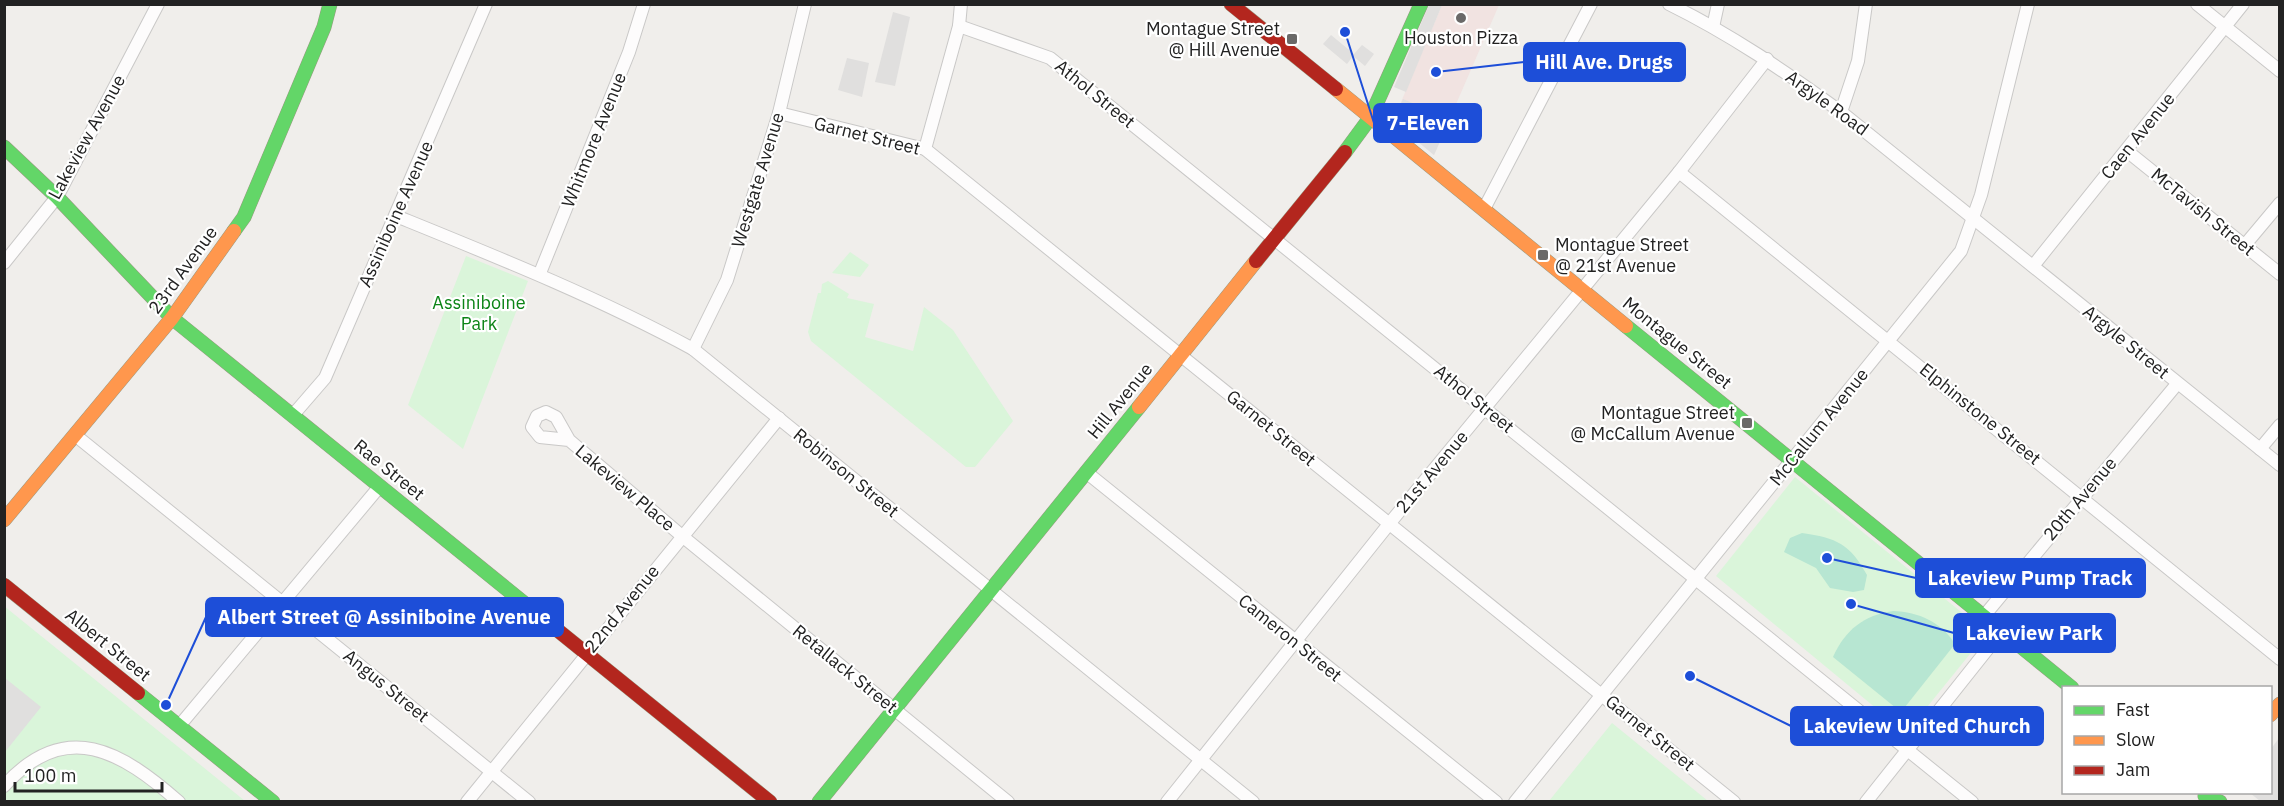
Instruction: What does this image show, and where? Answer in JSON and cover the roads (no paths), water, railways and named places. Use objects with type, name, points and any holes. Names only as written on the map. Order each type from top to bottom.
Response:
[{"type":"street","name":"Lakeview Avenue","points":[[4,263],[57,197],[159,4]]},
{"type":"street","name":"23rd Avenue","points":[[4,520],[172,318],[244,217],[324,27],[330,4]]},
{"type":"street","name":"Assiniboine Avenue","points":[[293,416],[325,378],[486,4]]},
{"type":"street","name":"Whitmore Avenue","points":[[540,273],[629,52],[644,4]]},
{"type":"street","name":"Westgate Avenue","points":[[693,349],[727,280],[779,113],[805,4]]},
{"type":"street","points":[[925,149],[959,26],[961,4]]},
{"type":"street","name":"Montague Street","points":[[1231,4],[2071,686]]},
{"type":"street","name":"Hill Avenue","points":[[819,801],[1370,118],[1421,4]]},
{"type":"street","points":[[1484,209],[1591,4]]},
{"type":"street","name":"Argyle Road","points":[[1669,4],[1767,59],[1841,112],[1974,217]]},
{"type":"street","points":[[1713,27],[1718,4]]},
{"type":"street","points":[[1841,112],[1858,61],[1866,4]]},
{"type":"street","name":"McCallum Avenue","points":[[1515,801],[1962,251],[1974,217],[2028,4]]},
{"type":"street","points":[[2198,4],[2280,71]]},
{"type":"street","name":"Caen Avenue","points":[[2033,266],[2243,4]]},
{"type":"street","name":"Athol Street","points":[[959,26],[1050,58],[1972,801]]},
{"type":"street","name":"21st Avenue","points":[[1167,801],[1389,524],[1679,172],[1767,59]]},
{"type":"street","name":"Garnet Street","points":[[779,113],[925,149],[1734,801]]},
{"type":"street","name":"Rae Street","points":[[4,147],[57,197],[172,318],[771,801]]},
{"type":"street","name":"McTavish Street","points":[[2127,151],[2280,274]]},
{"type":"street","name":"Elphinstone Street","points":[[1679,172],[1823,291],[1888,340],[2083,497],[2280,659]]},
{"type":"street","points":[[2244,246],[2280,203]]},
{"type":"street","name":"Robinson Street","points":[[396,216],[540,273],[630,315],[693,349],[1253,801]]},
{"type":"street","name":"Argyle Street","points":[[1974,217],[2177,384],[2280,465]]},
{"type":"street","name":"20th Avenue","points":[[1984,616],[2177,384]]},
{"type":"street","name":"22nd Avenue","points":[[466,801],[778,418]]},
{"type":"street","points":[[2260,449],[2280,425]]},
{"type":"street","name":"Angus Street","points":[[75,435],[280,603],[530,801]]},
{"type":"street","name":"Lakeview Place","points":[[569,440],[682,536]]},
{"type":"street","name":"Cameron Street","points":[[1086,472],[1496,801]]},
{"type":"street","points":[[180,725],[380,486]]},
{"type":"street","name":"Retallack Street","points":[[682,536],[1008,801]]},
{"type":"street","name":"Albert Street","points":[[4,585],[273,801]]},
{"type":"street","points":[[1866,801],[2002,631]]},
{"type":"street","points":[[4,786],[23,768],[37,759],[58,750],[83,748],[123,759],[141,769],[179,801]]},
{"type":"street","points":[[2205,797],[2220,801]]},
{"type":"place","name":"Houston Pizza","points":[[1461,18]]},
{"type":"place","name":"7-Eleven","points":[[1345,32]]},
{"type":"place","name":"Montague Street @ Hill Avenue","points":[[1292,39]]},
{"type":"place","name":"Hill Ave. Drugs","points":[[1436,72]]},
{"type":"place","name":"Montague Street @ 21st Avenue","points":[[1543,255]]},
{"type":"place","name":"Montague Street @ McCallum Avenue","points":[[1747,423]]},
{"type":"place","name":"Lakeview Pump Track","points":[[1827,558]]},
{"type":"place","name":"Lakeview Park","points":[[1851,604]]},
{"type":"place","name":"Lakeview United Church","points":[[1690,676]]},
{"type":"place","name":"Albert Street @ Assiniboine Avenue","points":[[166,705]]},
{"type":"park label","name":"Assiniboine Park","points":[[479,313]]}]
